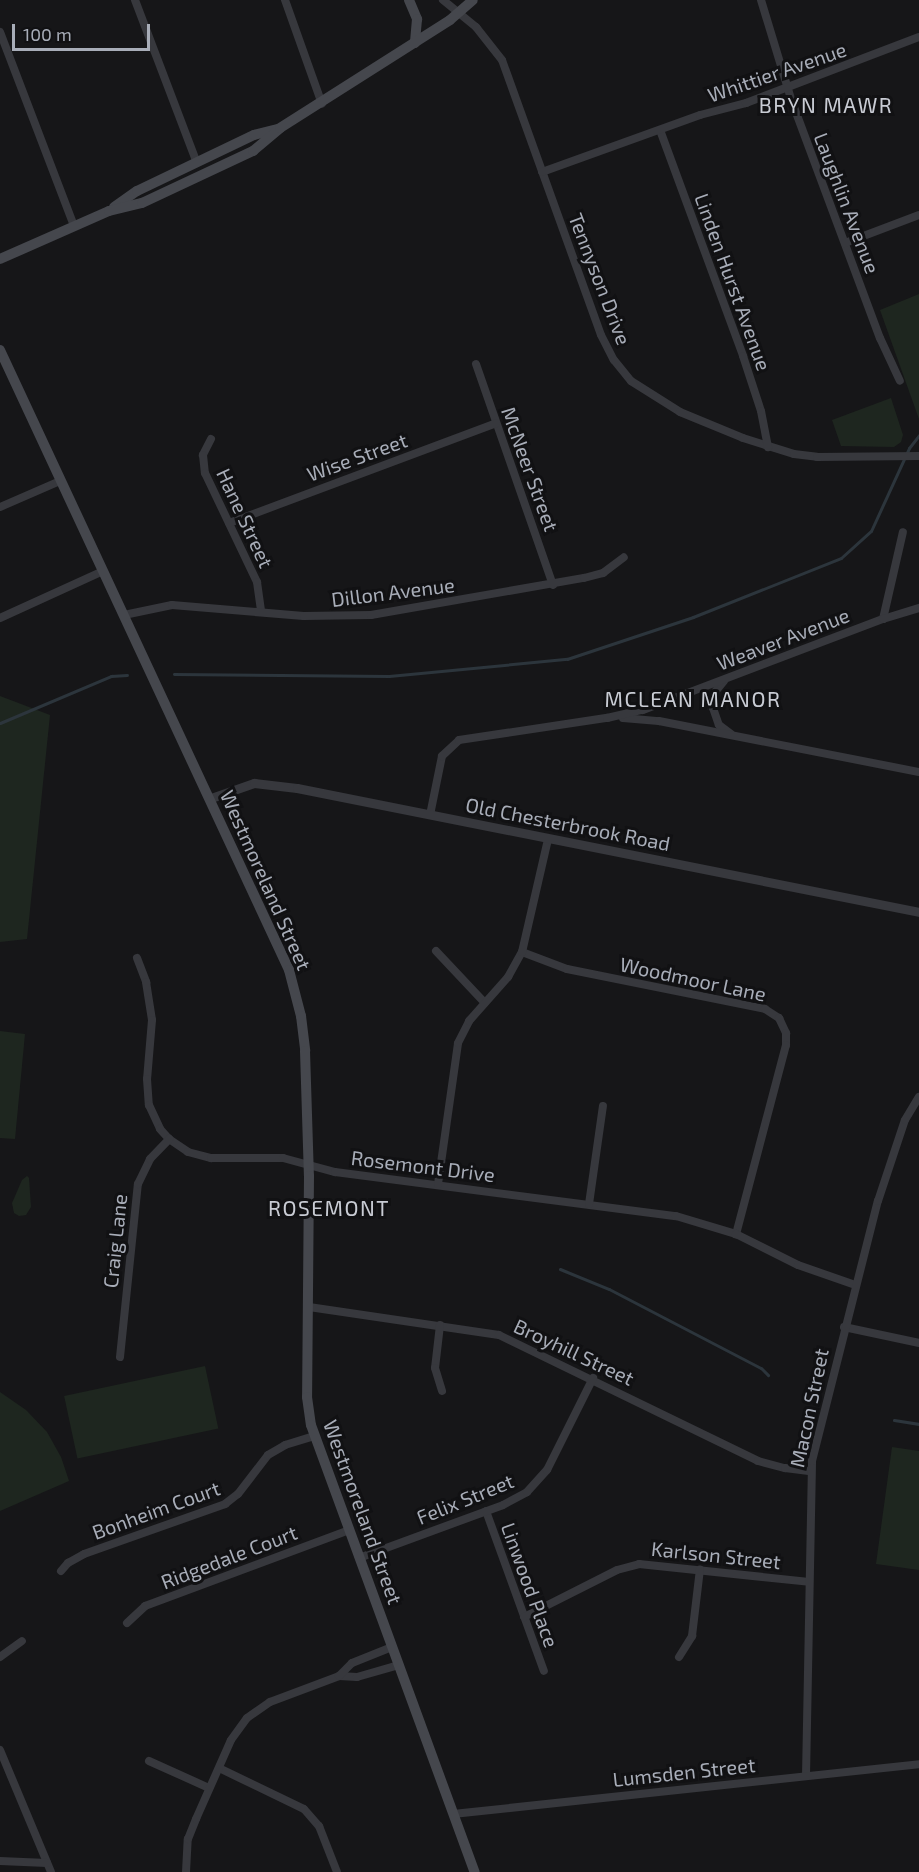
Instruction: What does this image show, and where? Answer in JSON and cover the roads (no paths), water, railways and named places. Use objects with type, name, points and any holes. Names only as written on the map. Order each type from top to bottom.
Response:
[{"type":"main road","points":[[409,0],[417,19],[415,43]]},
{"type":"main road","points":[[0,259],[109,211],[142,203],[253,151],[280,128],[415,43],[473,0]]},
{"type":"main road","points":[[109,211],[137,191],[254,135],[280,128]]},
{"type":"main road","name":"Westmoreland Street","points":[[0,350],[211,798],[282,953],[294,988],[305,1041],[309,1165],[307,1397],[315,1436],[475,1872]]},
{"type":"street","points":[[135,0],[197,163]]},
{"type":"street","points":[[285,0],[321,104]]},
{"type":"street","name":"Tennyson Drive","points":[[443,0],[486,38],[502,60],[597,324],[620,368],[638,387],[672,408],[768,447],[809,456],[919,456]]},
{"type":"street","name":"Laughlin Avenue","points":[[760,0],[788,87],[880,338],[900,381]]},
{"type":"street","points":[[0,32],[74,226]]},
{"type":"street","name":"Whittier Avenue","points":[[542,172],[788,87],[919,37]]},
{"type":"street","name":"Linden Hurst Avenue","points":[[660,130],[747,367],[761,411],[768,447]]},
{"type":"street","points":[[846,243],[919,215]]},
{"type":"street","name":"McNeer Street","points":[[476,364],[553,585]]},
{"type":"street","name":"Wise Street","points":[[229,523],[496,423]]},
{"type":"street","name":"Hane Street","points":[[211,440],[203,455],[203,463],[257,582],[261,612]]},
{"type":"street","points":[[0,507],[60,481]]},
{"type":"street","points":[[883,619],[903,532]]},
{"type":"street","name":"Dillon Avenue","points":[[124,615],[172,605],[314,617],[371,615],[553,585],[603,573],[624,557]]},
{"type":"street","points":[[0,618],[103,571]]},
{"type":"street","name":"Weaver Avenue","points":[[430,815],[442,756],[459,740],[607,718],[643,710],[883,619],[919,608]]},
{"type":"street","points":[[727,678],[716,691],[713,708],[719,724],[735,736]]},
{"type":"street","points":[[607,718],[659,721],[919,772]]},
{"type":"street","name":"Old Chesterbrook Road","points":[[211,798],[235,788],[265,783],[919,912]]},
{"type":"street","points":[[438,1184],[458,1044],[469,1021],[508,977],[522,952],[548,839]]},
{"type":"street","points":[[436,951],[485,1003]]},
{"type":"street","name":"Woodmoor Lane","points":[[522,952],[567,969],[765,1009],[779,1018],[786,1033],[786,1045],[736,1234]]},
{"type":"street","name":"Rosemont Drive","points":[[137,958],[146,982],[152,1020],[147,1079],[149,1105],[157,1124],[169,1139],[200,1156],[283,1158],[334,1172],[686,1218],[736,1234],[798,1265],[855,1285]]},
{"type":"street","name":"Macon Street","points":[[806,1776],[811,1471],[844,1327],[888,1168],[905,1120],[919,1096]]},
{"type":"street","points":[[589,1204],[603,1106]]},
{"type":"street","name":"Craig Lane","points":[[120,1357],[138,1184],[150,1159],[169,1139]]},
{"type":"street","name":"Broyhill Street","points":[[309,1307],[486,1332],[514,1340],[758,1461],[785,1468],[811,1471]]},
{"type":"street","points":[[440,1325],[435,1368],[442,1391]]},
{"type":"street","points":[[844,1327],[919,1343]]},
{"type":"street","name":"Felix Street","points":[[359,1558],[516,1499],[538,1482],[558,1449],[593,1378]]},
{"type":"street","name":"Bonheim Court","points":[[62,1571],[68,1563],[84,1554],[225,1504],[238,1494],[268,1455],[285,1445],[315,1436]]},
{"type":"street","name":"Linwood Place","points":[[486,1512],[544,1671]]},
{"type":"street","name":"Ridgedale Court","points":[[127,1623],[145,1606],[349,1530]]},
{"type":"street","name":"Karlson Street","points":[[524,1617],[625,1567],[652,1563],[809,1582]]},
{"type":"street","points":[[679,1657],[692,1636],[700,1569]]},
{"type":"street","points":[[0,1657],[22,1641]]},
{"type":"street","points":[[186,1872],[188,1839],[209,1788],[238,1729],[258,1708],[339,1676],[352,1663],[392,1647]]},
{"type":"street","points":[[339,1676],[357,1677],[399,1665]]},
{"type":"street","points":[[0,1750],[51,1872]]},
{"type":"street","points":[[149,1761],[209,1788]]},
{"type":"street","name":"Lumsden Street","points":[[453,1814],[919,1764]]},
{"type":"street","points":[[219,1768],[304,1809],[322,1832],[337,1872]]},
{"type":"street","points":[[0,1862],[47,1863]]},
{"type":"waterway","points":[[174,674],[389,676],[567,659],[693,617],[841,558],[871,531],[909,448],[919,435]]},
{"type":"waterway","points":[[0,723],[111,676],[127,675]]},
{"type":"waterway","points":[[560,1269],[609,1289],[761,1368],[768,1375]]},
{"type":"waterway","points":[[894,1420],[919,1424]]},
{"type":"district","name":"BRYN MAWR","points":[[826,105]]},
{"type":"district","name":"MCLEAN MANOR","points":[[693,699]]},
{"type":"district","name":"ROSEMONT","points":[[329,1208]]}]
